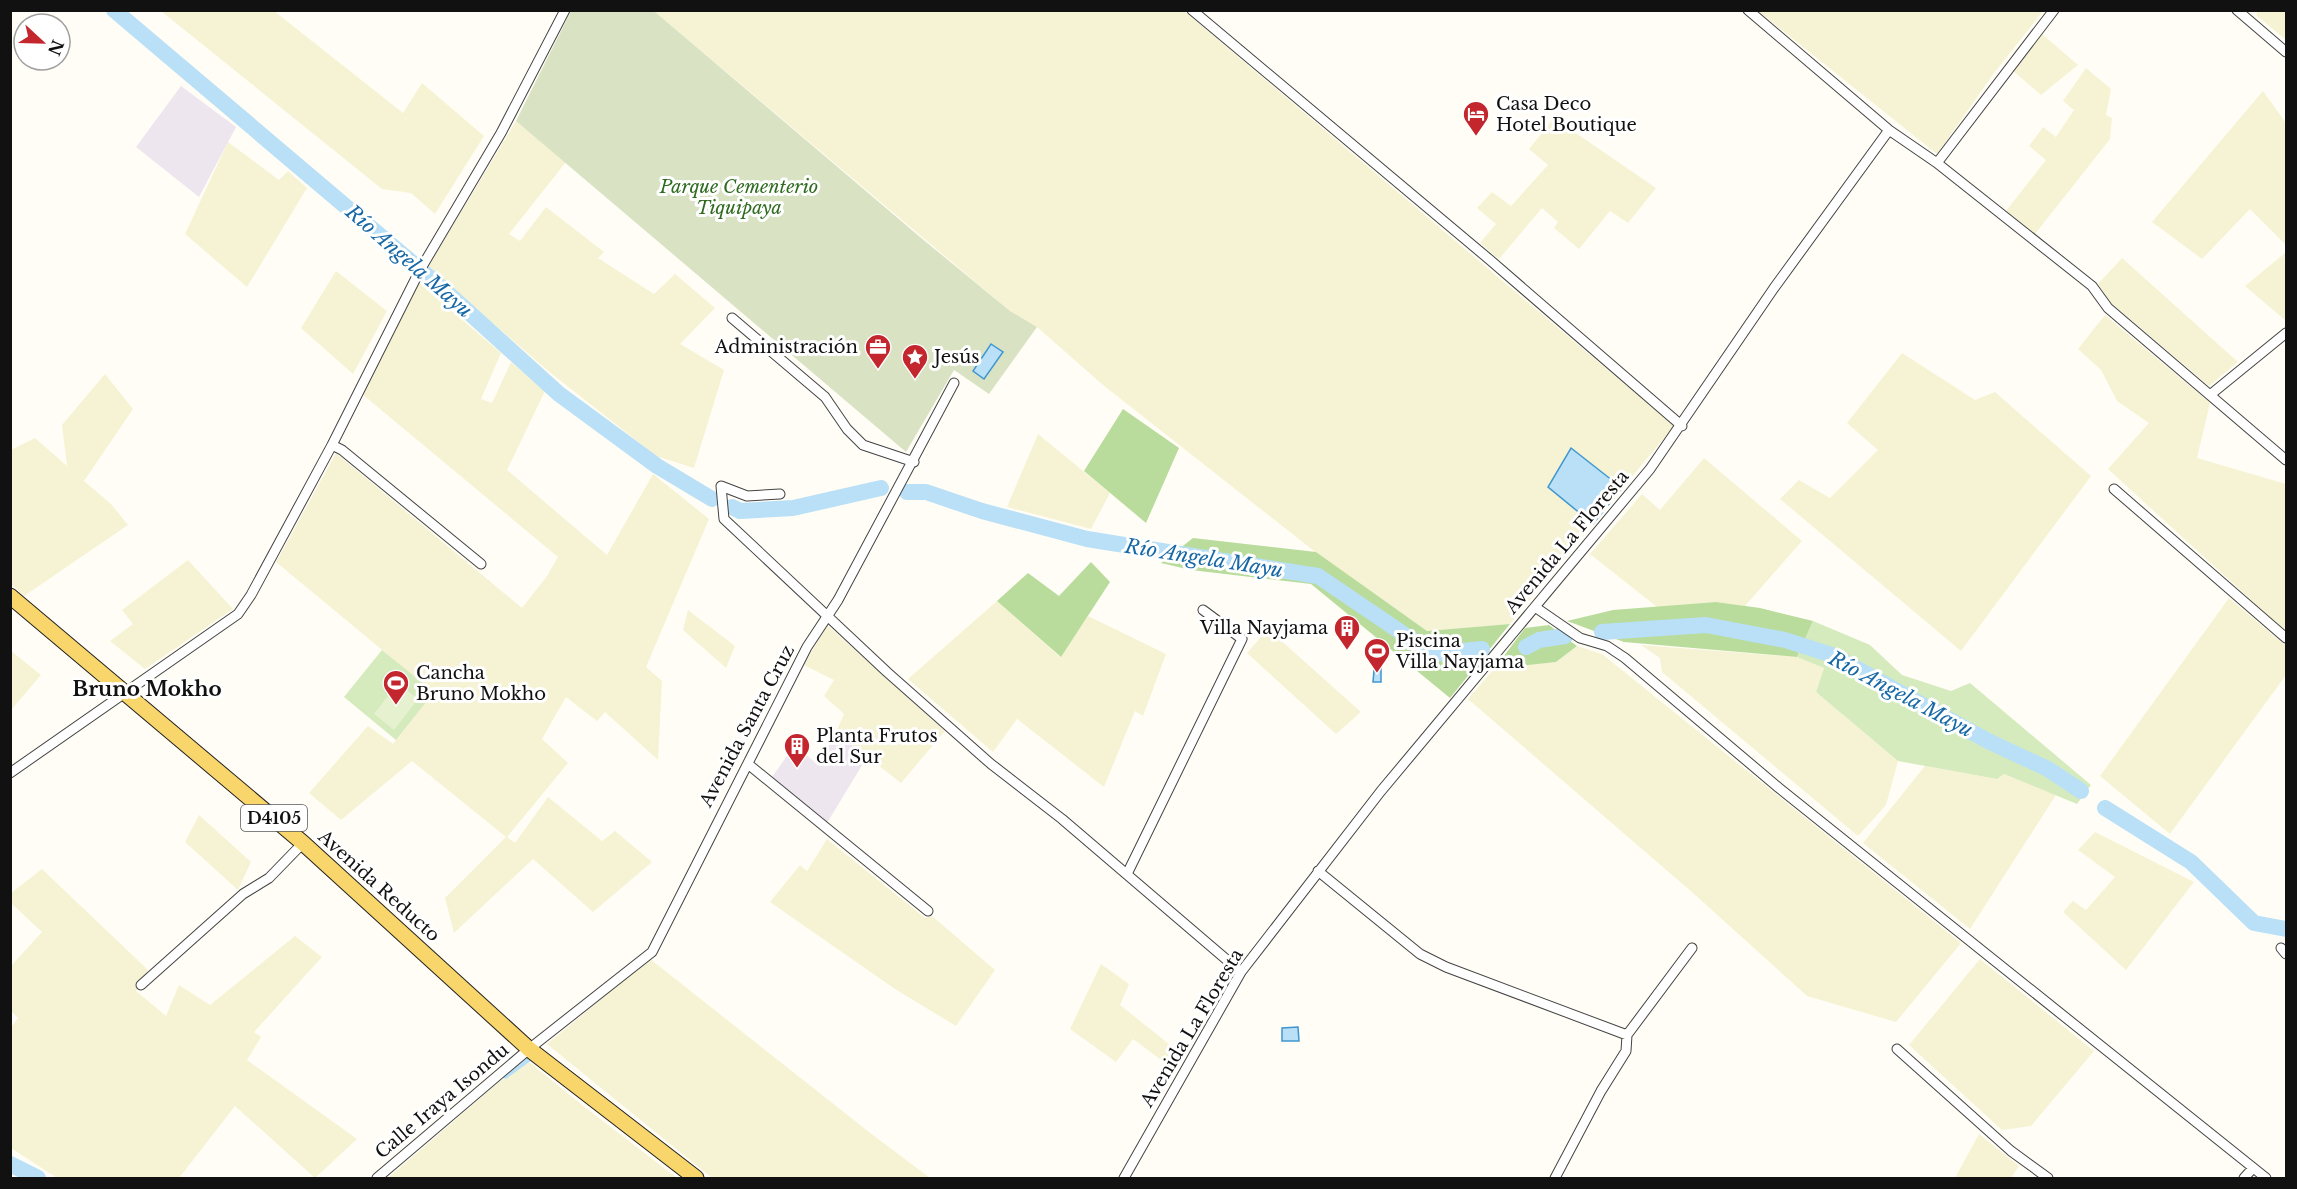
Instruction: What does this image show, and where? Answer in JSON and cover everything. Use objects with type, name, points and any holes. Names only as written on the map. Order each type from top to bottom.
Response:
[{"type":"main road","name":"Avenida Reducto","points":[[10,596],[303,843],[530,1049],[696,1179]]},
{"type":"street","points":[[10,773],[238,614],[251,595],[332,445],[420,270],[510,117],[565,10]]},
{"type":"street","points":[[1192,10],[1490,260],[1682,426]]},
{"type":"street","points":[[1748,10],[1889,130],[1937,163],[2092,286],[2108,308],[2286,460]]},
{"type":"street","points":[[1937,163],[2055,10]]},
{"type":"street","points":[[2236,10],[2286,52]]},
{"type":"street","name":"Avenida La Floresta","points":[[1124,1179],[1241,972],[1318,871],[1650,469],[1682,426],[1774,288],[1889,130]]},
{"type":"street","points":[[732,318],[825,397],[847,429],[863,446],[914,462]]},
{"type":"street","points":[[2210,395],[2286,333]]},
{"type":"street","name":"Avenida Santa Cruz","points":[[530,1049],[652,952],[807,647],[838,600],[892,496],[914,462],[954,383]]},
{"type":"street","points":[[332,445],[342,450],[481,564]]},
{"type":"street","points":[[780,494],[747,496],[722,486],[724,519],[991,764],[1127,874],[1241,972]]},
{"type":"street","points":[[2114,489],[2286,638]]},
{"type":"street","points":[[1535,607],[1580,638],[1607,646],[1625,658],[1779,788],[2266,1179]]},
{"type":"street","points":[[1127,874],[1242,639],[1203,610]]},
{"type":"street","points":[[748,764],[928,911]]},
{"type":"street","points":[[141,985],[243,894],[269,878],[303,843]]},
{"type":"street","points":[[1318,871],[1420,954],[1446,967],[1627,1035]]},
{"type":"street","points":[[1555,1179],[1601,1091],[1626,1051],[1627,1035],[1692,948]]},
{"type":"street","name":"Calle Iraya Isondu","points":[[376,1179],[530,1049]]},
{"type":"street","points":[[1898,1049],[2011,1151],[2048,1179]]},
{"type":"street","points":[[2244,1179],[2253,1168]]},
{"type":"shaded area","points":[[161,11],[274,11],[403,113],[422,83],[484,136],[435,214],[411,193],[382,189]]},
{"type":"shaded area","points":[[654,11],[1184,11],[1674,426],[1510,624],[1427,631],[1328,562],[1103,385],[1037,327],[1010,311]]},
{"type":"shaded area","points":[[1758,11],[2043,11],[1994,73],[1937,154]]},
{"type":"shaded area","points":[[2258,11],[2286,11],[2286,40],[2256,15]]},
{"type":"shaded area","points":[[2042,34],[2078,65],[2041,95],[2012,70]]},
{"type":"shaded area","points":[[2086,68],[2111,89],[2106,115],[2112,118],[2110,139],[2035,234],[2006,211],[2046,160],[2029,146],[2043,127],[2056,137],[2074,110],[2063,101]]},
{"type":"shaded area","points":[[181,86],[236,127],[199,197],[136,147]]},
{"type":"shaded area","points":[[2263,91],[2286,123],[2286,245],[2250,209],[2202,259],[2152,222]]},
{"type":"shaded area","points":[[1554,118],[1656,188],[1628,223],[1610,211],[1579,249],[1554,228],[1558,222],[1542,208],[1499,259],[1480,243],[1496,224],[1477,208],[1492,192],[1511,206],[1548,165],[1529,149]]},
{"type":"shaded area","points":[[516,121],[566,162],[509,234],[520,241],[546,207],[604,252],[598,258],[654,294],[675,274],[715,308],[680,344],[724,370],[694,468],[656,456],[547,370],[428,267]]},
{"type":"shaded area","points":[[228,142],[279,180],[288,171],[307,188],[247,287],[185,234]]},
{"type":"shaded area","points":[[2285,253],[2286,255],[2286,321],[2245,286]]},
{"type":"shaded area","points":[[2122,258],[2238,362],[2209,386],[2111,303],[2098,284]]},
{"type":"shaded area","points":[[336,271],[387,311],[353,374],[301,328]]},
{"type":"shaded area","points":[[418,282],[501,353],[481,399],[492,403],[511,362],[545,391],[507,470],[607,555],[653,474],[709,519],[646,667],[662,681],[658,760],[605,712],[597,721],[566,697],[542,739],[568,763],[507,837],[515,843],[548,797],[602,841],[615,831],[652,862],[593,912],[533,859],[454,933],[445,898],[506,837],[412,761],[341,820],[309,793],[368,726],[393,744],[433,692],[276,562],[336,453],[522,608],[547,576],[558,557],[362,394]]},
{"type":"shaded area","points":[[2105,315],[2210,403],[2197,458],[2286,484],[2286,632],[2108,469],[2149,423],[2117,401],[2101,370],[2078,349]]},
{"type":"shaded area","points":[[1902,353],[1975,400],[1995,392],[2091,476],[1961,651],[1780,499],[1799,480],[1830,498],[1878,450],[1847,423]]},
{"type":"shaded area","points":[[105,374],[133,409],[84,481],[112,505],[128,525],[24,596],[11,584],[11,450],[35,438],[67,466],[62,425]]},
{"type":"shaded area","points":[[1038,434],[1110,493],[1091,529],[1007,507]]},
{"type":"shaded area","points":[[1704,458],[1802,541],[1745,606],[1716,602],[1657,607],[1590,554],[1642,494],[1660,510]]},
{"type":"shaded area","points":[[188,560],[233,609],[145,669],[110,641],[133,624],[122,610]]},
{"type":"shaded area","points":[[2229,598],[2286,646],[2286,675],[2170,834],[2100,776]]},
{"type":"shaded area","points":[[997,601],[1060,657],[1088,616],[1166,654],[1143,716],[1135,711],[1104,787],[1017,719],[993,752],[908,679]]},
{"type":"shaded area","points":[[688,610],[735,646],[726,668],[683,630]]},
{"type":"shaded area","points":[[827,625],[945,731],[901,783],[836,732],[844,714],[824,696],[834,680],[804,665]]},
{"type":"shaded area","points":[[1268,629],[1361,712],[1336,734],[1247,653]]},
{"type":"shaded area","points":[[1641,645],[1797,657],[1824,668],[1816,692],[1898,761],[1886,805],[1858,836],[1662,672],[1660,658]]},
{"type":"shaded area","points":[[1577,646],[1602,654],[1961,943],[1896,1022],[1807,996],[1693,893],[1468,699],[1494,669],[1556,662]]},
{"type":"shaded area","points":[[11,651],[41,675],[11,710]]},
{"type":"shaded area","points":[[836,732],[867,757],[827,823],[772,777],[795,745],[818,765]]},
{"type":"shaded area","points":[[1925,766],[1997,779],[2004,774],[2056,795],[1970,929],[1863,843]]},
{"type":"shaded area","points":[[199,815],[251,862],[238,890],[185,842]]},
{"type":"shaded area","points":[[2095,832],[2194,882],[2126,970],[2063,912],[2073,901],[2086,910],[2115,877],[2078,850]]},
{"type":"shaded area","points":[[827,839],[925,918],[932,916],[995,970],[956,1026],[895,989],[770,902],[800,865],[807,871]]},
{"type":"shaded area","points":[[42,869],[148,970],[136,991],[166,1016],[179,985],[210,1005],[295,936],[322,957],[254,1032],[261,1037],[247,1060],[357,1139],[315,1178],[235,1106],[179,1178],[57,1178],[11,1148],[11,1027],[18,1018],[11,1011],[10,967],[42,932],[11,903],[11,893]]},
{"type":"shaded area","points":[[650,959],[930,1178],[712,1178],[547,1044]]},
{"type":"shaded area","points":[[1980,959],[2094,1051],[2031,1126],[2002,1130],[1909,1045]]},
{"type":"shaded area","points":[[1101,964],[1129,984],[1120,1005],[1184,1056],[1176,1071],[1133,1039],[1116,1062],[1070,1029]]},
{"type":"shaded area","points":[[529,1062],[677,1178],[388,1178],[499,1082]]},
{"type":"shaded area","points":[[1979,1134],[2019,1166],[2011,1178],[1955,1178]]},
{"type":"green space","name":"Parque Cementerio Tiquipaya","points":[[571,11],[654,11],[920,237],[1010,311],[1037,327],[989,394],[954,370],[906,452],[516,121]]},
{"type":"green space","points":[[1123,409],[1179,448],[1146,523],[1084,471]]},
{"type":"green space","points":[[1193,538],[1316,552],[1427,631],[1510,624],[1450,698],[1311,584],[1191,570],[1161,563]]},
{"type":"green space","points":[[1091,562],[1110,582],[1061,657],[997,601],[1028,573],[1059,596]]},
{"type":"green space","points":[[1716,602],[1760,608],[1813,621],[1797,657],[1624,642],[1567,621],[1613,610]]},
{"type":"green space","points":[[1813,621],[1870,645],[1902,675],[1951,691],[1970,683],[2091,785],[2077,804],[2004,774],[1997,779],[1898,761],[1816,692],[1824,668],[1797,657]]},
{"type":"green space","points":[[1549,625],[1577,646],[1556,662],[1494,669],[1525,628]]},
{"type":"green space","points":[[382,650],[434,692],[396,740],[344,697]]},
{"type":"green space","name":"Cancha Bruno Mokho","points":[[398,683],[418,699],[394,730],[374,714]]},
{"type":"water","points":[[991,344],[1003,352],[984,379],[973,371]]},
{"type":"water","points":[[1571,448],[1622,488],[1593,524],[1548,487]]},
{"type":"water","name":"Piscina Villa Nayjama","points":[[1375,659],[1381,659],[1381,682],[1373,682]]},
{"type":"water","points":[[1298,1027],[1299,1041],[1282,1041],[1282,1028]]},
{"type":"waterway","name":"Río Angela Mayu","points":[[114,10],[442,288],[559,394],[657,466],[712,499]]},
{"type":"waterway","name":"Río Angela Mayu","points":[[732,507],[740,511],[793,508],[881,488]]},
{"type":"waterway","name":"Río Angela Mayu","points":[[907,492],[926,492],[982,511],[1087,539],[1318,576],[1433,654],[1482,649]]},
{"type":"waterway","name":"Río Angela Mayu","points":[[1602,632],[1706,625],[1785,640],[1832,655],[1988,741],[2048,769],[2081,791]]},
{"type":"waterway","name":"Río Angela Mayu","points":[[1526,647],[1539,640],[1565,636]]},
{"type":"waterway","name":"Río Angela Mayu","points":[[2105,808],[2191,862],[2254,923],[2286,929]]},
{"type":"waterway","points":[[505,1074],[527,1058]]},
{"type":"waterway","points":[[10,1164],[38,1178]]},
{"type":"place","name":"Casa Deco Hotel Boutique","points":[[1476,137]]},
{"type":"place","name":"Administración","points":[[878,370]]},
{"type":"place","name":"Jesús","points":[[915,380]]},
{"type":"place","name":"Villa Nayjama","points":[[1347,651]]},
{"type":"place","name":"Piscina Villa Nayjama","points":[[1377,674]]},
{"type":"place","name":"Cancha Bruno Mokho","points":[[396,706]]},
{"type":"place","name":"Planta Frutos del Sur","points":[[797,769]]},
{"type":"district","name":"Bruno Mokho","points":[[147,689]]}]
